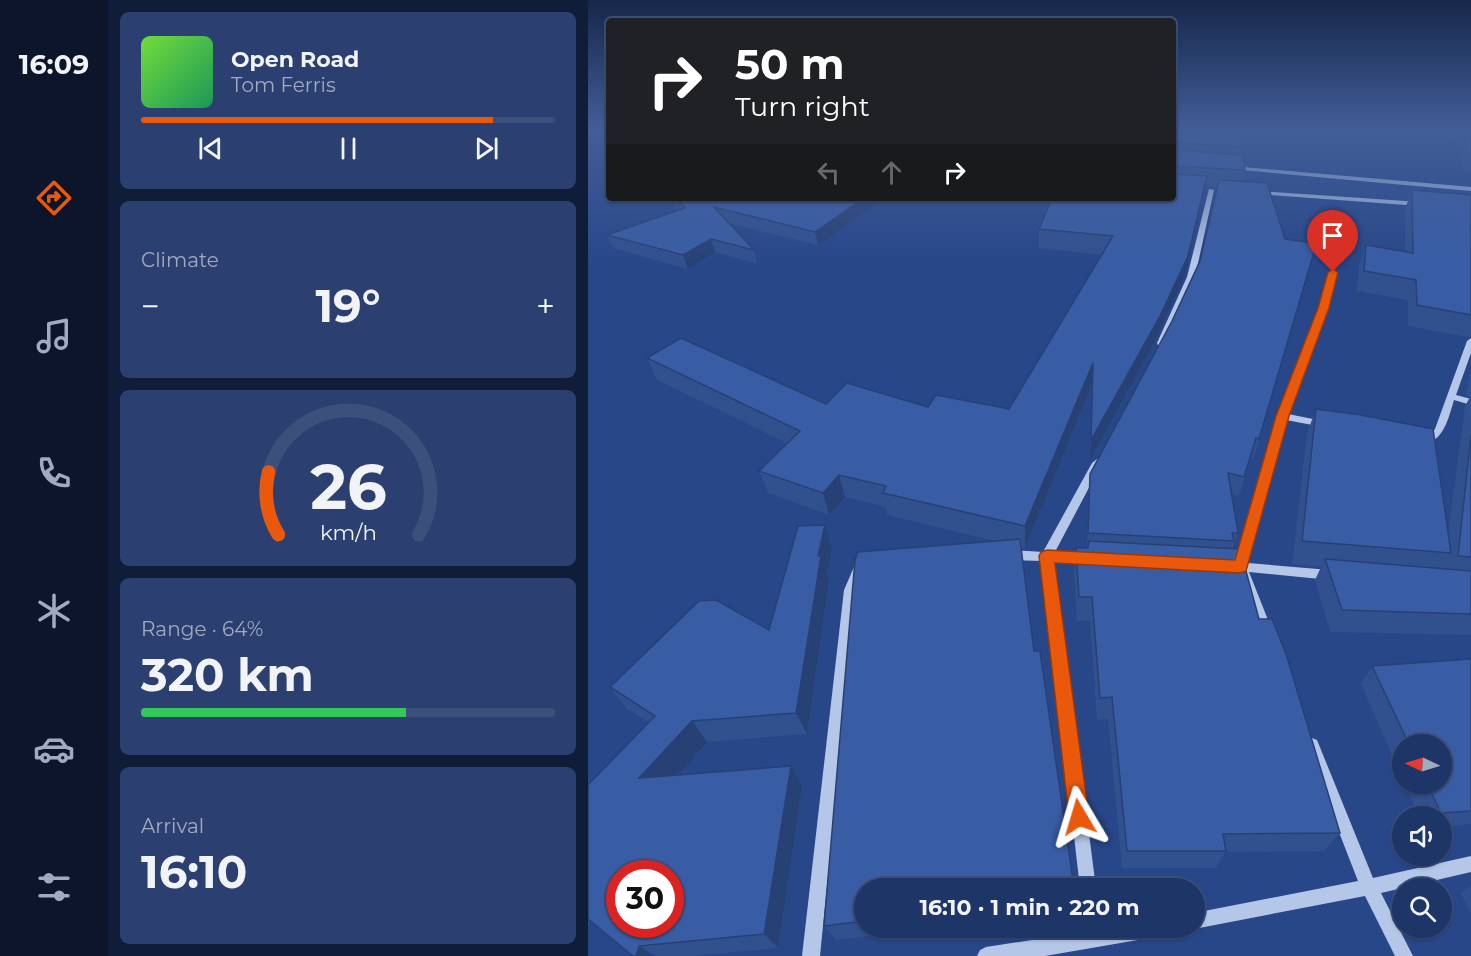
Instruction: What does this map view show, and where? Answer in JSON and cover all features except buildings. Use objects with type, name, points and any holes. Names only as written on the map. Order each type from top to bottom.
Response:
[{"type":"street","points":[[1316,175],[1471,189]]},
{"type":"street","points":[[1409,182],[1418,204]]},
{"type":"street","points":[[1158,349],[1191,277],[1212,190]]},
{"type":"street","points":[[1255,193],[1429,205]]},
{"type":"street","points":[[1272,644],[1240,567],[1282,416],[1324,308],[1333,272]]},
{"type":"street","points":[[1408,439],[1427,440],[1439,430],[1471,341]]},
{"type":"street","points":[[1451,396],[1471,402]]},
{"type":"street","points":[[1282,416],[1329,425]]},
{"type":"street","points":[[1087,878],[1047,556],[1102,452]]},
{"type":"street","points":[[999,555],[1104,559]]},
{"type":"street","points":[[811,956],[850,590],[861,564],[870,558]]},
{"type":"street","points":[[1218,566],[1344,576]]},
{"type":"street","points":[[1307,732],[1369,886],[1404,956]]},
{"type":"street","points":[[1205,919],[1471,864]]},
{"type":"street","points":[[986,956],[1070,938]]},
{"type":"route","points":[[1079,817],[1047,556],[1240,567],[1282,416],[1324,308],[1333,272]]}]
